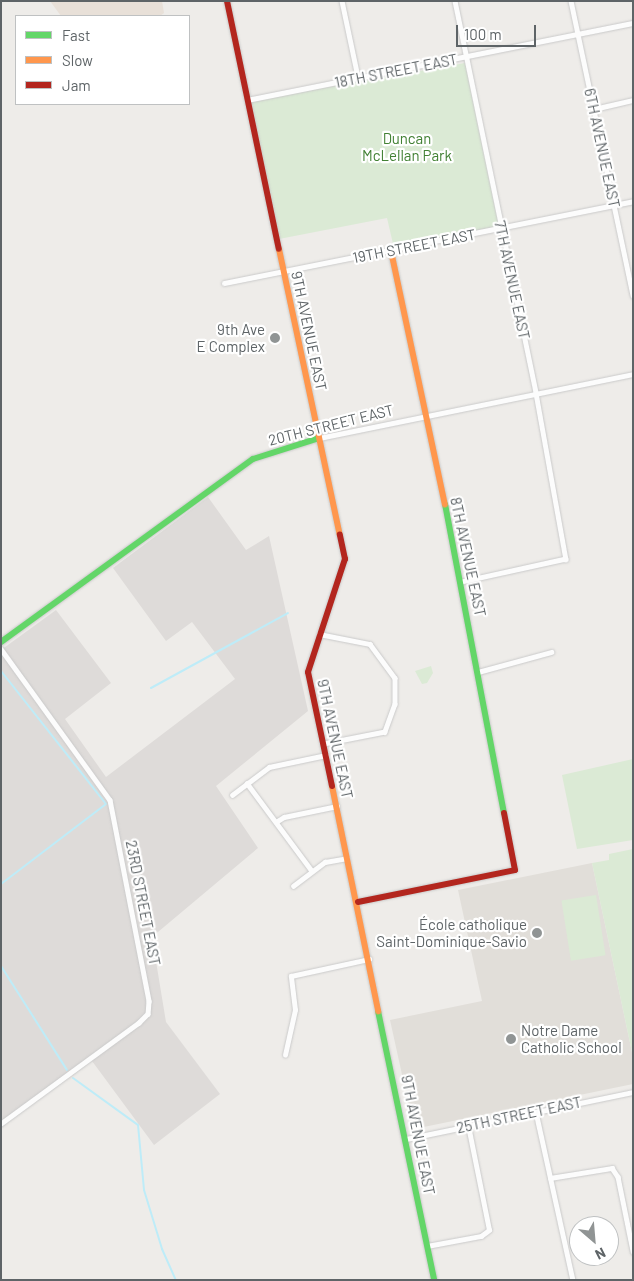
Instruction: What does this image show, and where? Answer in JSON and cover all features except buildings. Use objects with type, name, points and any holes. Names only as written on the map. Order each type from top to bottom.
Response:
[{"type":"street","name":"9TH AVENUE EAST","points":[[227,1],[346,559],[319,634],[308,672],[358,902],[434,1280]]},
{"type":"street","points":[[342,1],[358,78]]},
{"type":"street","name":"7TH AVENUE EAST","points":[[454,1],[536,394],[566,559],[461,582]]},
{"type":"street","name":"6TH AVENUE EAST","points":[[571,1],[633,296]]},
{"type":"street","name":"18TH STREET EAST","points":[[247,100],[466,58],[633,23]]},
{"type":"street","points":[[594,108],[633,100]]},
{"type":"street","name":"19TH STREET EAST","points":[[224,283],[633,201]]},
{"type":"street","name":"8TH AVENUE EAST","points":[[358,902],[516,870],[461,582],[391,251]]},
{"type":"street","name":"20TH STREET EAST","points":[[1,642],[253,459],[319,438],[633,374]]},
{"type":"street","points":[[319,634],[370,644],[395,678],[395,704],[385,732],[324,744]]},
{"type":"street","name":"23RD STREET EAST","points":[[1,649],[110,800],[149,1001],[148,1014],[139,1023],[1,1124]]},
{"type":"street","points":[[478,672],[551,652]]},
{"type":"street","points":[[232,795],[269,767],[326,755]]},
{"type":"street","points":[[247,783],[312,872]]},
{"type":"street","points":[[276,822],[284,817],[337,806]]},
{"type":"street","points":[[293,886],[324,862],[348,857]]},
{"type":"street","points":[[286,1055],[295,1010],[291,976],[369,959]]},
{"type":"street","name":"25TH STREET EAST","points":[[406,1139],[633,1092]]},
{"type":"street","points":[[536,1112],[573,1280]]},
{"type":"street","points":[[427,1246],[487,1233],[489,1222],[468,1126]]},
{"type":"street","points":[[550,1178],[612,1168],[618,1177],[633,1251]]},
{"type":"shaded area","points":[[50,1],[162,1],[164,13],[161,15],[60,15]]},
{"type":"shaded area","points":[[208,497],[246,550],[269,536],[308,711],[216,786],[258,848],[152,937],[166,1022],[220,1094],[154,1145],[92,1061],[1,1127],[1,650],[56,610],[111,683],[65,719],[106,777],[235,679],[192,622],[166,641],[113,568]]},
{"type":"shaded area","name":"Notre Dame Catholic School","points":[[592,863],[633,1057],[633,1084],[414,1129],[390,1020],[482,1001],[458,890]]},
{"type":"green space","name":"Duncan McLellan Park","points":[[465,63],[499,227],[394,248],[387,218],[279,239],[250,101]]},
{"type":"green space","points":[[431,666],[433,673],[427,683],[422,684],[415,671]]},
{"type":"green space","points":[[633,759],[633,840],[577,849],[562,775]]},
{"type":"green space","points":[[633,849],[633,1057],[592,863],[609,860],[609,854]]},
{"type":"green space","points":[[596,895],[606,955],[571,961],[561,900]]},
{"type":"waterway","points":[[151,688],[288,613]]},
{"type":"waterway","points":[[1,671],[106,804],[1,884]]},
{"type":"waterway","points":[[1,966],[67,1070]]},
{"type":"waterway","points":[[73,1078],[138,1125],[144,1190],[162,1249],[176,1280]]},
{"type":"traffic: fast","points":[[1,642],[253,459],[319,438]]},
{"type":"traffic: fast","points":[[445,504],[504,813]]},
{"type":"traffic: fast","points":[[378,1011],[434,1280]]},
{"type":"traffic: slow","points":[[279,249],[340,535]]},
{"type":"traffic: slow","points":[[391,251],[445,504]]},
{"type":"traffic: slow","points":[[332,786],[378,1011]]},
{"type":"traffic: jam","points":[[227,1],[279,249]]},
{"type":"traffic: jam","points":[[332,786],[308,672],[345,559],[340,535]]},
{"type":"traffic: jam","points":[[358,902],[515,870],[504,813]]},
{"type":"place","name":"9th Ave E Complex","points":[[275,338]]},
{"type":"place","name":"École catholique Saint-Dominique-Savio","points":[[537,933]]},
{"type":"place","name":"Notre Dame Catholic School","points":[[511,1039]]}]
